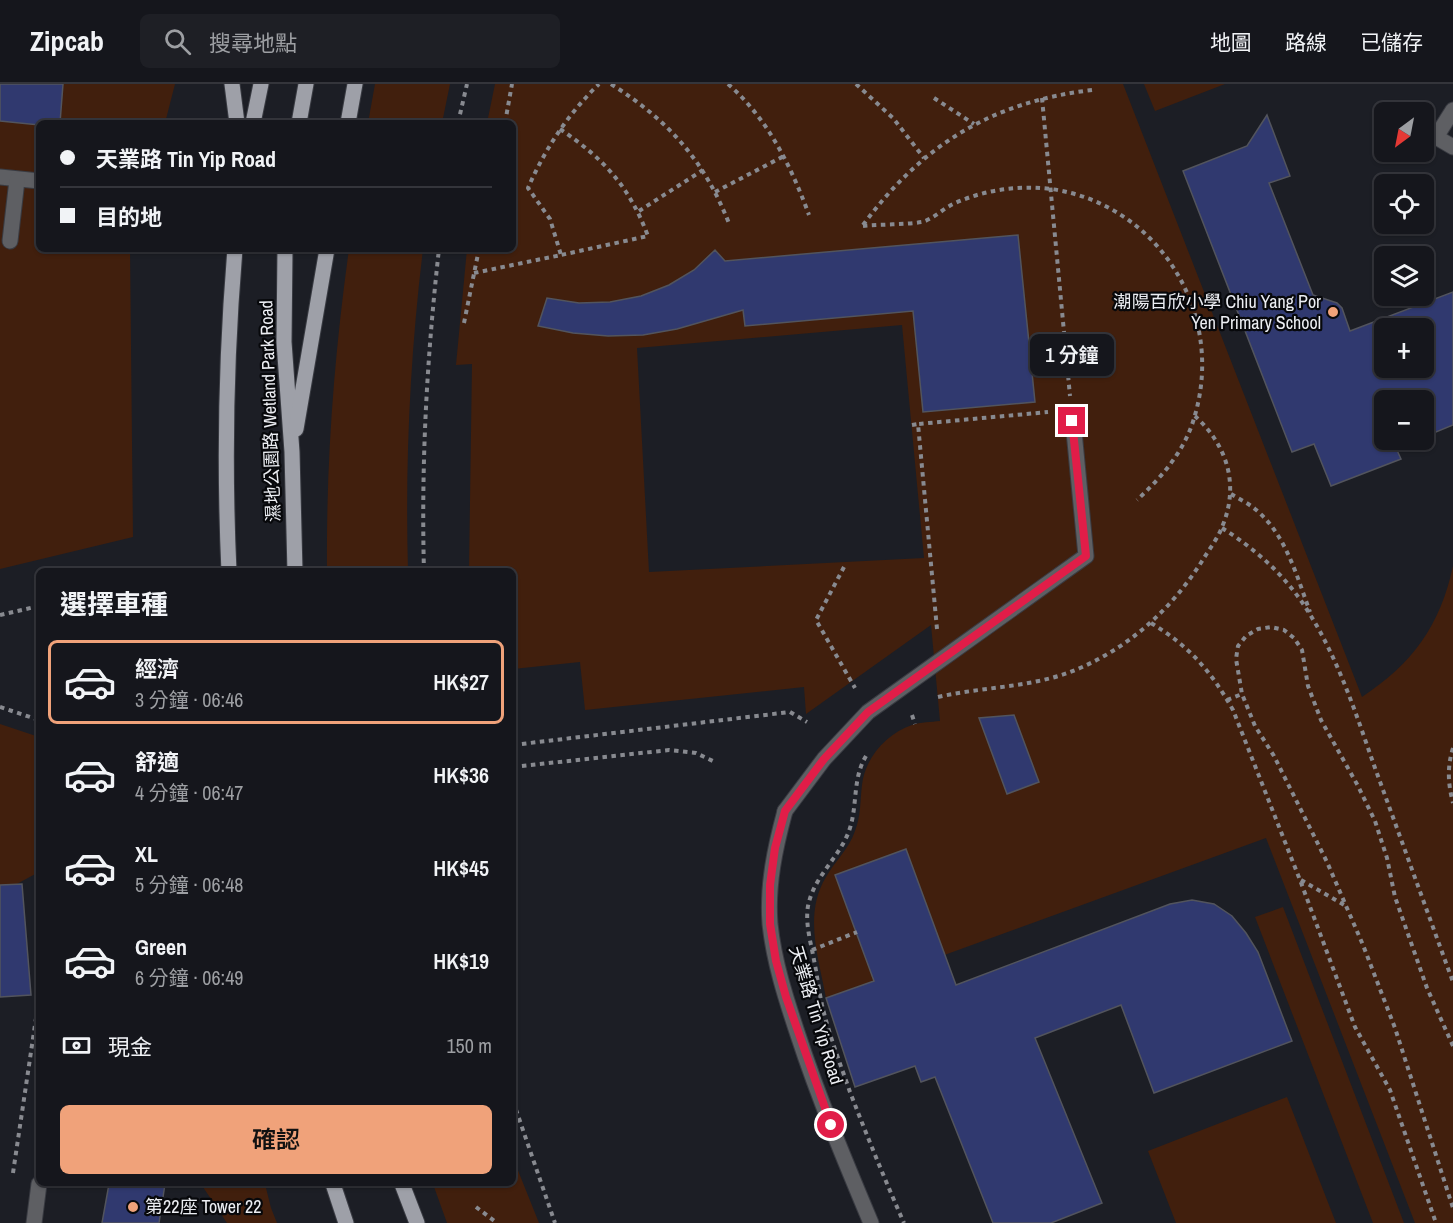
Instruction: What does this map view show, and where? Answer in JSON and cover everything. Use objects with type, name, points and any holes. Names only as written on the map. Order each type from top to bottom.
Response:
[{"type":"main road","points":[[232,84],[237,120]]},
{"type":"main road","points":[[255,120],[261,84]]},
{"type":"main road","points":[[300,120],[306,84]]},
{"type":"main road","points":[[349,120],[356,84]]},
{"type":"main road","name":"濕地公園路 Wetland Park Road","points":[[229,568],[226,418],[235,252]]},
{"type":"main road","name":"濕地公園路 Wetland Park Road","points":[[285,252],[284,342],[292,452],[295,568]]},
{"type":"main road","points":[[292,452],[326,252]]},
{"type":"main road","points":[[334,1186],[346,1223]]},
{"type":"main road","points":[[403,1186],[417,1223]]},
{"type":"street","points":[[1434,136],[1453,110]]},
{"type":"street","points":[[1434,142],[1453,147]]},
{"type":"street","points":[[0,177],[36,181]]},
{"type":"street","points":[[10,241],[16,180]]},
{"type":"street","name":"天業路 Tin Yip Road","points":[[871,1223],[839,1147],[806,1058],[776,961],[770,924],[770,885],[775,848],[785,811],[824,759],[868,712],[1086,556],[1072,416]]},
{"type":"street","points":[[34,1223],[39,1186]]},
{"type":"path","points":[[460,120],[467,84]]},
{"type":"path","points":[[506,120],[512,84]]},
{"type":"path","points":[[561,255],[550,219],[528,188],[542,158],[560,129],[599,84]]},
{"type":"path","points":[[611,84],[664,122],[685,145],[703,170],[730,226]]},
{"type":"path","points":[[728,84],[756,115],[784,156],[809,215]]},
{"type":"path","points":[[856,84],[893,118],[924,158]]},
{"type":"path","points":[[1092,90],[1042,98],[1007,109],[974,124],[924,158],[894,186],[863,226],[924,221],[953,204],[984,193],[1017,188],[1051,189],[1081,196],[1109,208],[1134,224],[1157,245],[1176,270],[1190,296],[1199,326],[1203,356],[1202,386],[1195,416],[1185,440],[1156,483],[1137,500]]},
{"type":"path","points":[[934,98],[974,124]]},
{"type":"path","points":[[912,425],[1072,416],[1042,98]]},
{"type":"path","points":[[474,273],[648,236],[639,212],[608,167],[588,148],[560,129]]},
{"type":"path","points":[[715,192],[784,156]]},
{"type":"path","points":[[639,212],[703,170]]},
{"type":"path","points":[[424,568],[424,418],[439,252]]},
{"type":"path","points":[[464,323],[478,252]]},
{"type":"path","points":[[929,703],[938,697],[969,690],[1044,681],[1080,668],[1114,651],[1171,603],[1194,575],[1222,528],[1231,494],[1226,459],[1208,428],[1195,416]]},
{"type":"path","points":[[918,424],[938,629],[932,633]]},
{"type":"path","points":[[1231,494],[1255,509],[1275,530],[1315,624]]},
{"type":"path","points":[[1222,528],[1244,542],[1281,576],[1300,599],[1343,679],[1453,982]]},
{"type":"path","points":[[844,567],[816,620],[855,689]]},
{"type":"path","points":[[0,615],[36,607]]},
{"type":"path","points":[[1150,623],[1172,636],[1190,651],[1207,669],[1227,700],[1300,880],[1355,1028],[1390,1090],[1436,1223]]},
{"type":"path","points":[[1453,1046],[1420,968],[1395,897],[1387,858],[1375,821],[1359,786],[1320,720],[1308,686],[1302,650],[1294,638],[1284,630],[1271,627],[1258,629],[1246,636],[1238,646],[1236,659],[1242,694],[1255,726],[1288,781],[1346,906],[1395,1028],[1453,1208]]},
{"type":"path","points":[[1227,700],[1242,694]]},
{"type":"path","points":[[0,707],[36,719]]},
{"type":"path","points":[[905,720],[921,709]]},
{"type":"path","points":[[516,745],[790,712],[807,722]]},
{"type":"path","points":[[912,715],[915,723]]},
{"type":"path","points":[[1453,748],[1449,768],[1449,785],[1453,803]]},
{"type":"path","points":[[516,767],[669,750],[696,753],[715,762]]},
{"type":"path","points":[[867,755],[856,783],[854,815],[846,840],[822,872],[813,890],[808,907],[807,924],[822,1006],[834,1048],[867,1136],[904,1223]]},
{"type":"path","points":[[1300,880],[1346,906]]},
{"type":"path","points":[[812,950],[856,932]]},
{"type":"path","points":[[13,1176],[36,1019]]},
{"type":"path","points":[[516,1110],[555,1223]]},
{"type":"path","points":[[476,1206],[497,1223]]},
{"type":"shaded area","points":[[0,84],[175,84],[166,120],[36,120],[36,252],[130,252],[133,537],[0,569]]},
{"type":"shaded area","points":[[375,84],[450,84],[443,120],[369,120]]},
{"type":"shaded area","points":[[495,84],[1123,84],[1362,697],[1396,671],[1422,641],[1440,607],[1453,566],[1453,1223],[1415,1223],[1266,838],[826,998],[815,937],[815,906],[819,891],[855,831],[864,775],[878,748],[894,734],[912,725],[940,721],[931,625],[806,714],[804,687],[585,710],[580,662],[516,669],[516,568],[469,568],[472,364],[456,365],[467,252],[516,252],[516,120],[488,120]],"holes":[[[902,325],[924,558],[649,572],[637,348]]]},
{"type":"shaded area","points":[[1144,84],[1225,84],[1155,111]]},
{"type":"shaded area","points":[[349,252],[423,252],[410,410],[407,491],[408,568],[327,568],[332,410]]},
{"type":"shaded area","points":[[0,724],[36,736],[36,874],[0,893]]},
{"type":"shaded area","points":[[1283,907],[1404,1223],[1373,1223],[1255,917]]},
{"type":"shaded area","points":[[1287,1097],[1336,1223],[1176,1223],[1148,1151]]},
{"type":"shaded area","points":[[516,1166],[539,1223],[447,1223],[434,1186],[516,1186]]},
{"type":"shaded area","points":[[202,1186],[266,1186],[277,1223],[227,1223]]},
{"type":"building","points":[[0,84],[63,84],[60,120],[36,120],[36,125],[0,121]]},
{"type":"building","points":[[1267,115],[1290,176],[1269,183],[1313,295],[1337,303],[1342,308],[1350,331],[1374,322],[1374,378],[1434,378],[1434,318],[1384,318],[1416,306],[1434,306],[1434,299],[1453,292],[1453,425],[1434,433],[1434,390],[1374,390],[1374,450],[1397,450],[1401,459],[1331,486],[1314,444],[1292,452],[1183,171],[1247,146]]},
{"type":"building","points":[[1018,235],[1035,402],[923,412],[913,311],[745,326],[743,310],[677,329],[643,335],[608,336],[573,333],[538,326],[547,298],[579,303],[610,302],[641,296],[669,285],[694,270],[715,250],[725,261]]},
{"type":"building","points":[[1014,715],[1039,782],[1007,794],[979,718]]},
{"type":"building","points":[[906,849],[956,985],[1170,904],[1192,900],[1214,904],[1232,916],[1246,933],[1258,952],[1292,1041],[1154,1093],[1121,1005],[1035,1038],[1102,1203],[1051,1223],[993,1223],[935,1077],[921,1082],[915,1066],[855,1087],[826,998],[874,981],[835,875]]},
{"type":"building","points":[[22,884],[31,995],[0,997],[0,885]]},
{"type":"building","name":"第22座 Tower 22","points":[[109,1186],[165,1186],[159,1223],[102,1223]]},
{"type":"place","name":"潮陽百欣小學 Chiu Yang Por Yen Primary School","points":[[1333,312]]},
{"type":"place","name":"第22座 Tower 22","points":[[133,1207]]},
{"type":"route","points":[[831,1125],[786,997],[776,961],[770,924],[770,885],[775,848],[785,811],[824,759],[868,712],[1086,556],[1072,421]]}]
